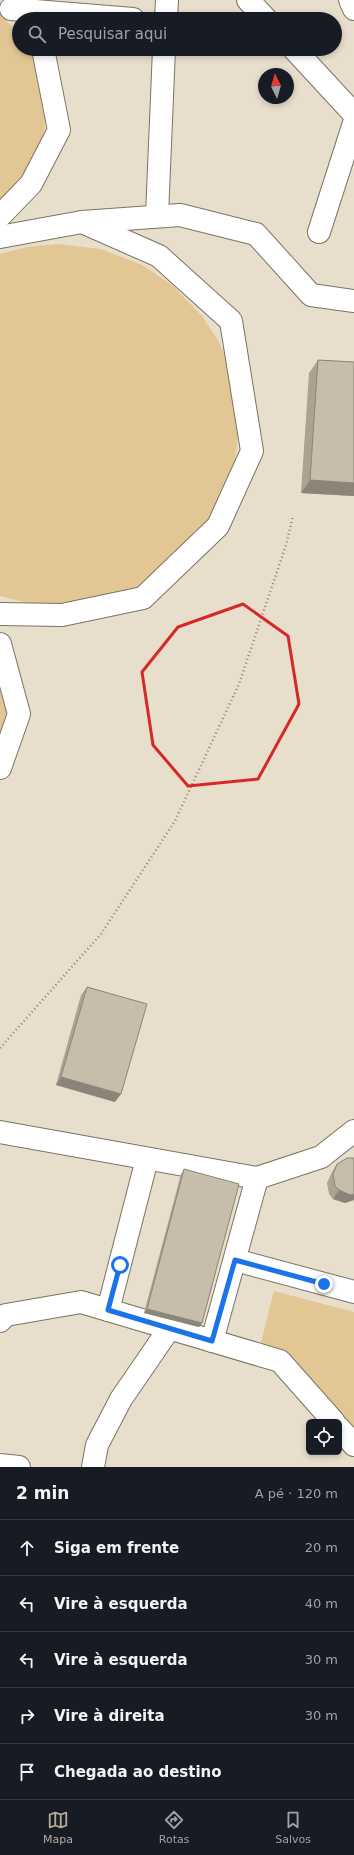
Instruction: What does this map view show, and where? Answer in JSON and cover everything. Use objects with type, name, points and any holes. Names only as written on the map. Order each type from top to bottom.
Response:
[{"type":"lane","points":[[166,12],[167,0]]},
{"type":"lane","points":[[248,0],[259,12]]},
{"type":"lane","points":[[350,0],[354,8]]},
{"type":"lane","points":[[11,9],[48,12]]},
{"type":"lane","points":[[0,216],[31,184],[59,130],[44,56]]},
{"type":"lane","points":[[157,216],[164,56]]},
{"type":"lane","points":[[300,56],[354,114]]},
{"type":"lane","points":[[318,232],[354,123]]},
{"type":"lane","points":[[0,237],[82,222],[180,215],[256,234],[311,295],[354,301]]},
{"type":"lane","points":[[0,614],[62,615],[143,598],[218,526],[252,451],[231,321],[159,256],[82,222]]},
{"type":"lane","points":[[0,644],[19,714],[0,768]]},
{"type":"lane","points":[[0,1132],[257,1178],[321,1157],[354,1130]]},
{"type":"lane","points":[[108,1310],[147,1159]]},
{"type":"lane","points":[[212,1341],[257,1178]]},
{"type":"lane","points":[[235,1260],[354,1292]]},
{"type":"lane","points":[[0,1321],[6,1315],[81,1302],[280,1361],[331,1419]]},
{"type":"lane","points":[[93,1467],[97,1445],[121,1399],[169,1329]]},
{"type":"lane","points":[[342,1431],[354,1445]]},
{"type":"lane","points":[[0,1465],[19,1467]]},
{"type":"path","points":[[0,1048],[101,934],[175,821],[239,684],[286,545],[294,516]]},
{"type":"highlighted area","points":[[243,604],[288,636],[299,704],[258,779],[188,786],[153,745],[142,672],[178,627]]},
{"type":"shaded area","points":[[0,14],[12,27],[12,56],[33,56],[37,64],[46,118],[43,137],[35,161],[0,207]]},
{"type":"shaded area","points":[[58,244],[101,249],[142,265],[172,285],[202,316],[219,342],[229,365],[239,425],[235,462],[232,474],[212,519],[146,582],[129,591],[69,605],[32,604],[0,596],[0,254],[27,247]]},
{"type":"shaded area","points":[[0,659],[11,703],[0,759]]},
{"type":"shaded area","points":[[274,1291],[354,1312],[354,1433],[342,1423],[342,1419],[338,1419],[259,1350]]},
{"type":"building","points":[[318,360],[354,362],[354,483],[310,480]]},
{"type":"building","points":[[87,987],[147,1004],[121,1094],[61,1077]]},
{"type":"building","points":[[347,1158],[354,1158],[354,1194],[350,1195],[339,1190],[335,1186],[333,1174],[337,1164]]},
{"type":"building","points":[[184,1169],[239,1184],[202,1323],[147,1309]]},
{"type":"route","points":[[120,1265],[108,1310],[212,1341],[235,1260],[324,1284]]}]
